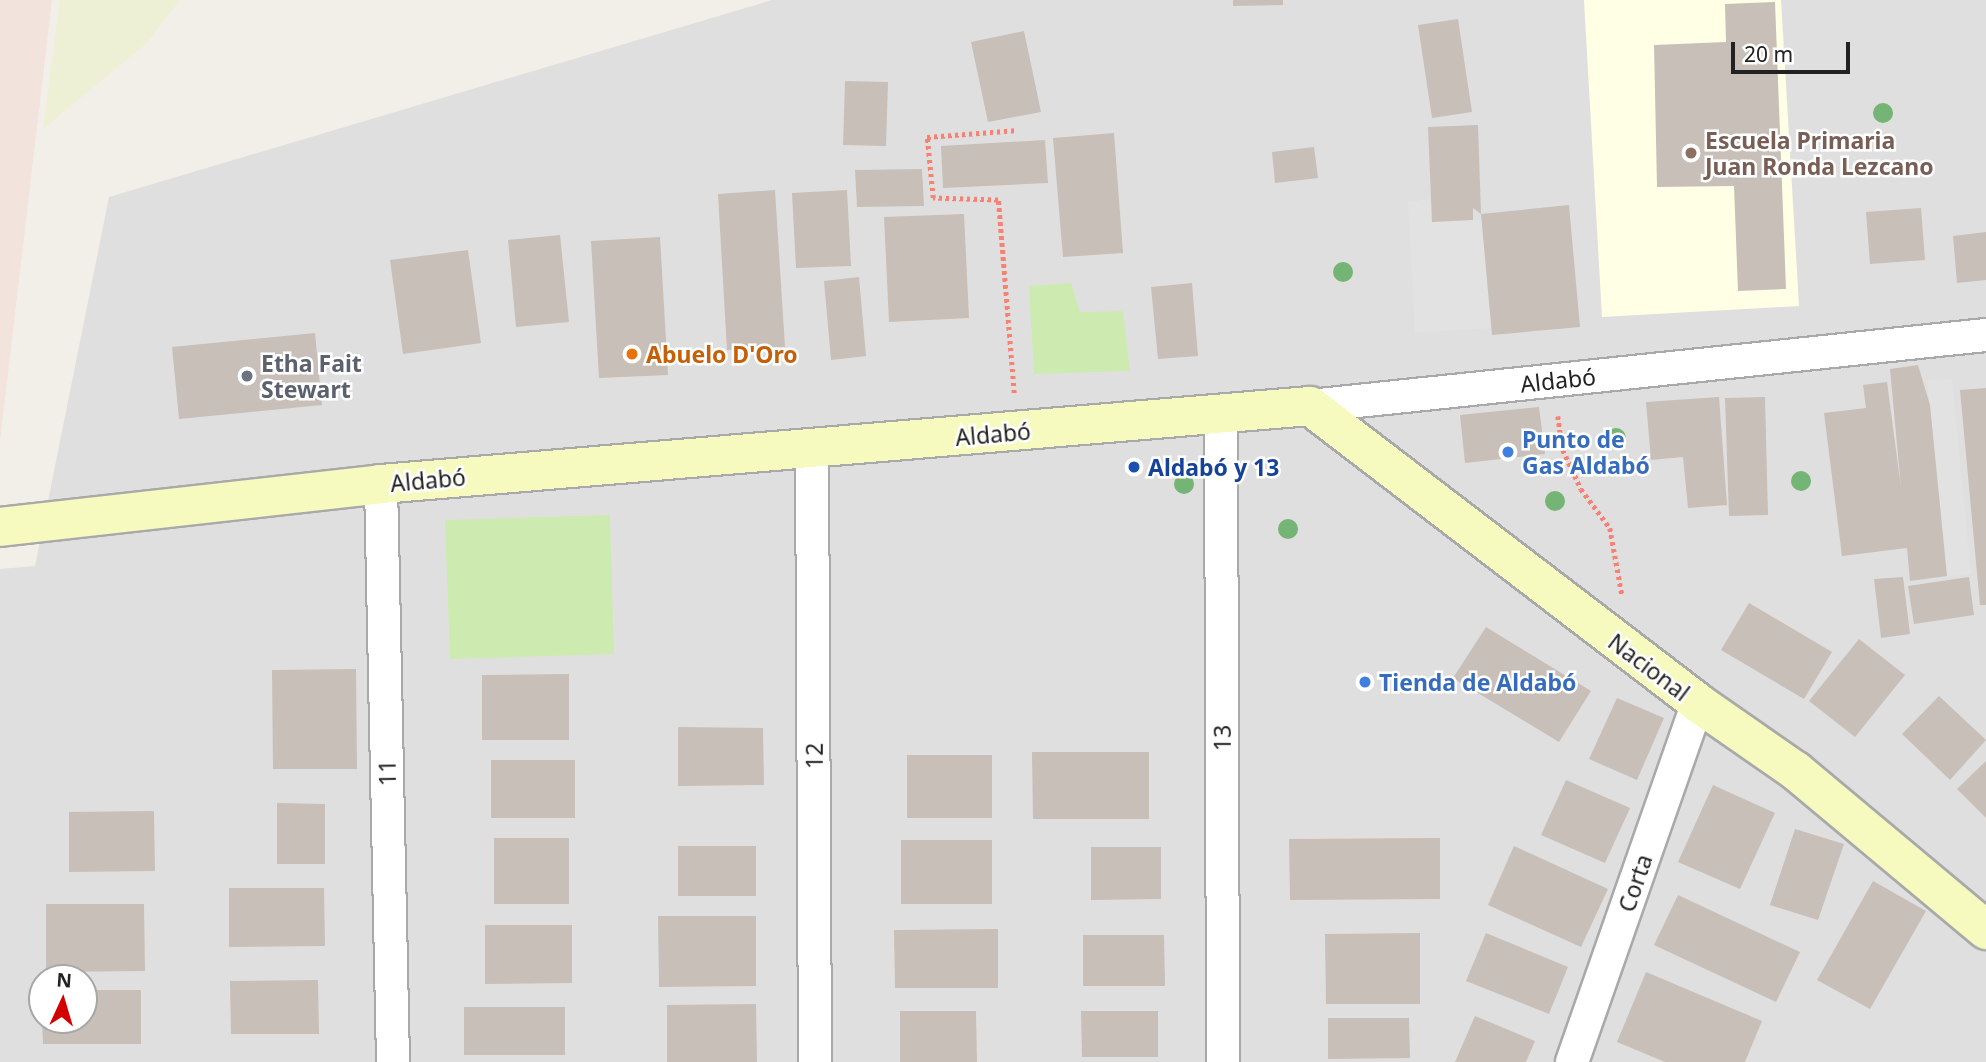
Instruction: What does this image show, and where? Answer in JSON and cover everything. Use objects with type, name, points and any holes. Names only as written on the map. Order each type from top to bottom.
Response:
[{"type":"street","name":"Aldabó","points":[[0,527],[382,484],[812,450],[1310,406],[1986,335]]},
{"type":"street","name":"Nacional","points":[[1310,406],[1698,703],[1796,771],[1986,930]]},
{"type":"street","name":"13","points":[[1221,414],[1223,1062]]},
{"type":"street","name":"12","points":[[812,450],[815,1062]]},
{"type":"street","name":"11","points":[[382,484],[393,1062]]},
{"type":"street","name":"Corta","points":[[1572,1062],[1698,703]]},
{"type":"path","points":[[1017,432],[998,200],[933,198],[927,137],[1018,130]]},
{"type":"path","points":[[1557,412],[1563,450],[1581,489],[1610,528],[1622,595]]},
{"type":"shaded area","points":[[0,0],[52,0],[0,441]]},
{"type":"shaded area","points":[[60,0],[180,0],[147,43],[43,129]]},
{"type":"shaded area","points":[[772,0],[1986,0],[1986,1062],[0,1062],[0,569],[35,566],[109,197]]},
{"type":"shaded area","name":"Escuela Primaria Juan Ronda Lezcano","points":[[1584,0],[1781,0],[1799,306],[1602,317]]},
{"type":"shaded area","points":[[1431,199],[1432,222],[1482,220],[1491,328],[1415,333],[1408,202]]},
{"type":"shaded area","points":[[1952,379],[1971,574],[1947,576],[1927,381]]},
{"type":"green space","points":[[1071,283],[1080,312],[1123,311],[1130,371],[1034,374],[1029,286]]},
{"type":"green space","points":[[610,515],[614,654],[450,659],[445,520]]},
{"type":"building","points":[[1233,0],[1283,0],[1283,5],[1233,6]]},
{"type":"building","points":[[1775,2],[1786,289],[1738,291],[1734,186],[1657,187],[1654,45],[1726,42],[1725,4]]},
{"type":"building","points":[[1458,19],[1472,112],[1432,118],[1418,25]]},
{"type":"building","points":[[1024,31],[1041,112],[988,122],[971,42]]},
{"type":"building","points":[[845,81],[888,82],[886,146],[843,145]]},
{"type":"building","points":[[1478,125],[1481,214],[1473,208],[1473,220],[1432,222],[1428,127]]},
{"type":"building","points":[[1114,133],[1123,253],[1063,257],[1053,138]]},
{"type":"building","points":[[1045,140],[1048,183],[943,188],[941,146]]},
{"type":"building","points":[[1314,147],[1318,178],[1275,183],[1272,152]]},
{"type":"building","points":[[922,169],[924,206],[857,207],[855,170]]},
{"type":"building","points":[[775,190],[785,347],[727,350],[718,194]]},
{"type":"building","points":[[847,190],[851,266],[796,268],[792,193]]},
{"type":"building","points":[[1569,205],[1580,327],[1492,335],[1481,214]]},
{"type":"building","points":[[1921,208],[1925,260],[1870,264],[1866,212]]},
{"type":"building","points":[[964,214],[969,318],[889,322],[884,217]]},
{"type":"building","points":[[1986,232],[1986,280],[1957,283],[1953,236]]},
{"type":"building","points":[[560,235],[569,322],[516,327],[508,240]]},
{"type":"building","points":[[660,237],[668,375],[599,378],[591,241]]},
{"type":"building","points":[[468,250],[481,343],[403,354],[390,260]]},
{"type":"building","points":[[859,277],[866,356],[831,360],[824,281]]},
{"type":"building","points":[[1192,283],[1198,356],[1158,359],[1151,287]]},
{"type":"building","name":"Etha Fait Stewart","points":[[315,333],[322,405],[179,419],[172,347]]},
{"type":"building","points":[[1918,365],[1930,405],[1947,576],[1910,581],[1907,548],[1842,556],[1824,413],[1866,408],[1863,385],[1887,382],[1901,488],[1890,369]]},
{"type":"building","points":[[1986,388],[1986,605],[1980,605],[1960,390]]},
{"type":"building","points":[[1719,397],[1727,505],[1688,508],[1683,457],[1651,460],[1646,402]]},
{"type":"building","points":[[1765,397],[1768,515],[1729,516],[1725,398]]},
{"type":"building","points":[[1539,407],[1545,454],[1465,463],[1460,415]]},
{"type":"building","points":[[1903,577],[1910,634],[1881,638],[1874,579]]},
{"type":"building","points":[[1969,577],[1974,615],[1914,624],[1908,586]]},
{"type":"building","points":[[1749,603],[1832,652],[1804,699],[1721,650]]},
{"type":"building","points":[[1486,627],[1591,691],[1559,742],[1453,678]]},
{"type":"building","points":[[1859,639],[1905,675],[1855,737],[1809,701]]},
{"type":"building","points":[[356,669],[357,769],[273,769],[272,670]]},
{"type":"building","points":[[569,674],[569,740],[482,740],[482,675]]},
{"type":"building","points":[[1939,696],[1986,740],[1950,780],[1902,734]]},
{"type":"building","points":[[1617,698],[1664,718],[1637,780],[1589,759]]},
{"type":"building","points":[[678,727],[763,728],[764,785],[678,786]]},
{"type":"building","points":[[1032,752],[1149,752],[1149,819],[1033,819]]},
{"type":"building","points":[[907,755],[992,755],[992,818],[907,818]]},
{"type":"building","points":[[491,760],[575,760],[575,818],[491,818]]},
{"type":"building","points":[[1986,761],[1986,818],[1957,789]]},
{"type":"building","points":[[1566,780],[1630,808],[1605,863],[1541,835]]},
{"type":"building","points":[[1713,785],[1775,813],[1740,889],[1678,862]]},
{"type":"building","points":[[277,803],[325,804],[325,864],[277,864]]},
{"type":"building","points":[[154,811],[155,871],[69,872],[69,812]]},
{"type":"building","points":[[1795,829],[1844,844],[1818,920],[1770,905]]},
{"type":"building","points":[[494,838],[569,838],[569,904],[494,904]]},
{"type":"building","points":[[1440,838],[1440,899],[1290,900],[1289,839]]},
{"type":"building","points":[[901,840],[992,840],[992,904],[901,904]]},
{"type":"building","points":[[678,846],[756,846],[756,896],[678,896]]},
{"type":"building","points":[[1514,846],[1608,889],[1581,947],[1488,905]]},
{"type":"building","points":[[1091,847],[1161,847],[1161,899],[1091,900]]},
{"type":"building","points":[[1873,881],[1926,911],[1870,1009],[1817,980]]},
{"type":"building","points":[[229,888],[324,888],[325,946],[229,947]]},
{"type":"building","points":[[1678,895],[1800,952],[1776,1002],[1654,945]]},
{"type":"building","points":[[46,904],[144,904],[145,971],[98,971],[98,964],[46,964]]},
{"type":"building","points":[[658,916],[756,916],[756,986],[659,987]]},
{"type":"building","points":[[485,925],[572,925],[572,983],[485,984]]},
{"type":"building","points":[[998,929],[998,988],[895,988],[894,930]]},
{"type":"building","points":[[1420,933],[1420,1004],[1326,1004],[1325,934]]},
{"type":"building","points":[[1486,933],[1568,967],[1549,1014],[1466,981]]},
{"type":"building","points":[[1083,935],[1164,935],[1165,986],[1083,986]]},
{"type":"building","points":[[1646,972],[1762,1021],[1745,1062],[1665,1062],[1617,1042]]},
{"type":"building","points":[[318,980],[319,1034],[231,1034],[230,981]]},
{"type":"building","points":[[98,990],[141,990],[141,1044],[43,1044],[43,1034],[98,1034]]},
{"type":"building","points":[[756,1004],[757,1062],[667,1062],[667,1005]]},
{"type":"building","points":[[464,1007],[565,1007],[565,1055],[464,1055]]},
{"type":"building","points":[[900,1011],[976,1011],[977,1062],[900,1062]]},
{"type":"building","points":[[1081,1011],[1158,1011],[1158,1057],[1082,1057]]},
{"type":"building","points":[[1475,1016],[1535,1041],[1526,1062],[1455,1062]]},
{"type":"building","points":[[1328,1018],[1409,1018],[1410,1058],[1328,1059]]},
{"type":"place","name":"Escuela Primaria Juan Ronda Lezcano","points":[[1691,153]]},
{"type":"place","name":"Abuelo D'Oro","points":[[632,354]]},
{"type":"place","name":"Etha Fait Stewart","points":[[247,376]]},
{"type":"place","name":"Punto de Gas Aldabó","points":[[1508,452]]},
{"type":"place","name":"Aldabó y 13","points":[[1134,467]]},
{"type":"place","name":"Tienda de Aldabó","points":[[1365,682]]}]
